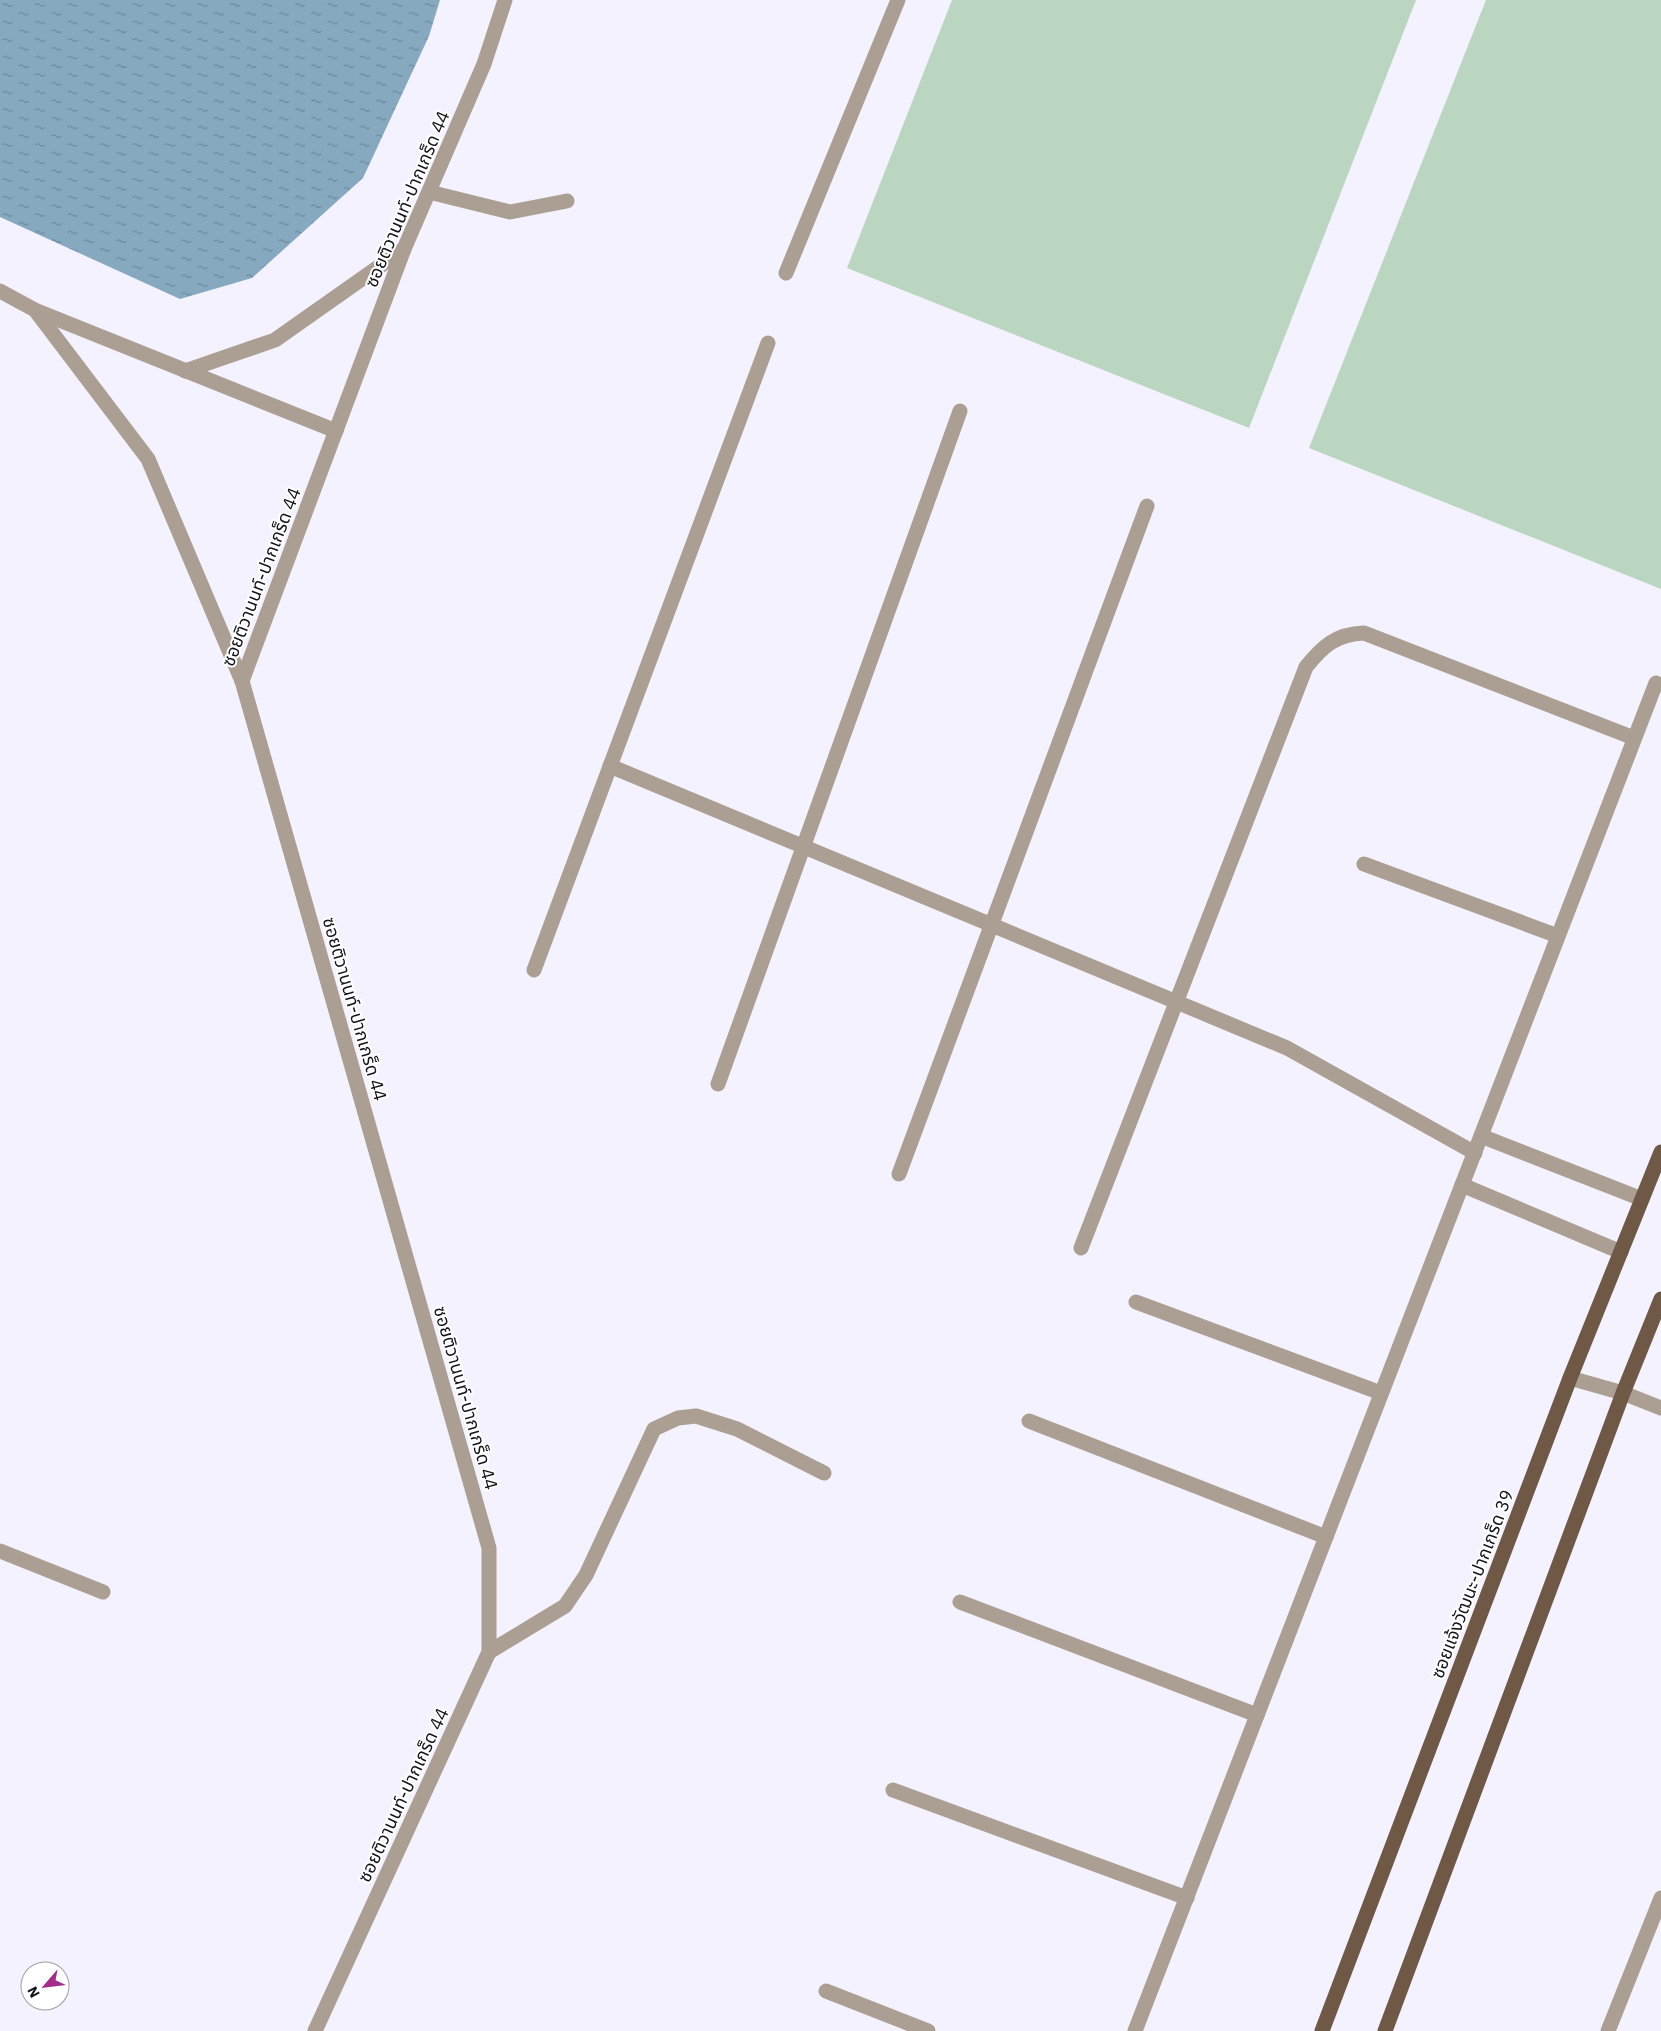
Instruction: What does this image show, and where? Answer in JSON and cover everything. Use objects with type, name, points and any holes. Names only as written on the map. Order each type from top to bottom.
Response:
[{"type":"main road","name":"ซอยแจ้งวัฒนะ-ปากเกร็ด 39","points":[[1322,2031],[1570,1378],[1661,1152]]},
{"type":"main road","points":[[1386,2031],[1623,1393],[1661,1299]]},
{"type":"street","name":"ซอยติวานนท์-ปากเกร็ด 44","points":[[315,2031],[489,1652],[489,1548],[242,681],[404,249],[484,64],[505,0]]},
{"type":"street","points":[[786,273],[898,0]]},
{"type":"street","points":[[429,192],[510,212],[567,201]]},
{"type":"street","points":[[185,371],[275,340],[404,249]]},
{"type":"street","points":[[0,291],[35,310],[336,431]]},
{"type":"street","points":[[35,310],[148,459],[242,681]]},
{"type":"street","points":[[534,970],[768,344]]},
{"type":"street","points":[[718,1084],[960,411]]},
{"type":"street","points":[[899,1174],[1147,506]]},
{"type":"street","points":[[1082,1248],[1306,667],[1322,648],[1347,634],[1364,633],[1634,738]]},
{"type":"street","points":[[1135,2031],[1656,683]]},
{"type":"street","points":[[610,766],[1287,1048],[1474,1153]]},
{"type":"street","points":[[1364,864],[1558,936]]},
{"type":"street","points":[[1481,1136],[1642,1199]]},
{"type":"street","points":[[1462,1185],[1621,1252]]},
{"type":"street","points":[[1136,1302],[1381,1393]]},
{"type":"street","points":[[1570,1378],[1623,1393],[1661,1408]]},
{"type":"street","points":[[489,1652],[565,1606],[586,1576],[654,1429],[678,1418],[696,1416],[738,1429],[824,1473]]},
{"type":"street","points":[[1029,1421],[1326,1536]]},
{"type":"street","points":[[0,1550],[103,1592]]},
{"type":"street","points":[[960,1602],[1257,1715]]},
{"type":"street","points":[[893,1790],[1187,1898]]},
{"type":"street","points":[[1608,2031],[1661,1898]]},
{"type":"street","points":[[826,1992],[928,2031]]},
{"type":"green space","points":[[952,0],[1416,0],[1249,428],[847,268]]},
{"type":"green space","points":[[1486,0],[1661,0],[1661,589],[1309,448]]},
{"type":"water","points":[[0,0],[440,0],[429,36],[363,178],[252,278],[180,299],[0,217]]}]
